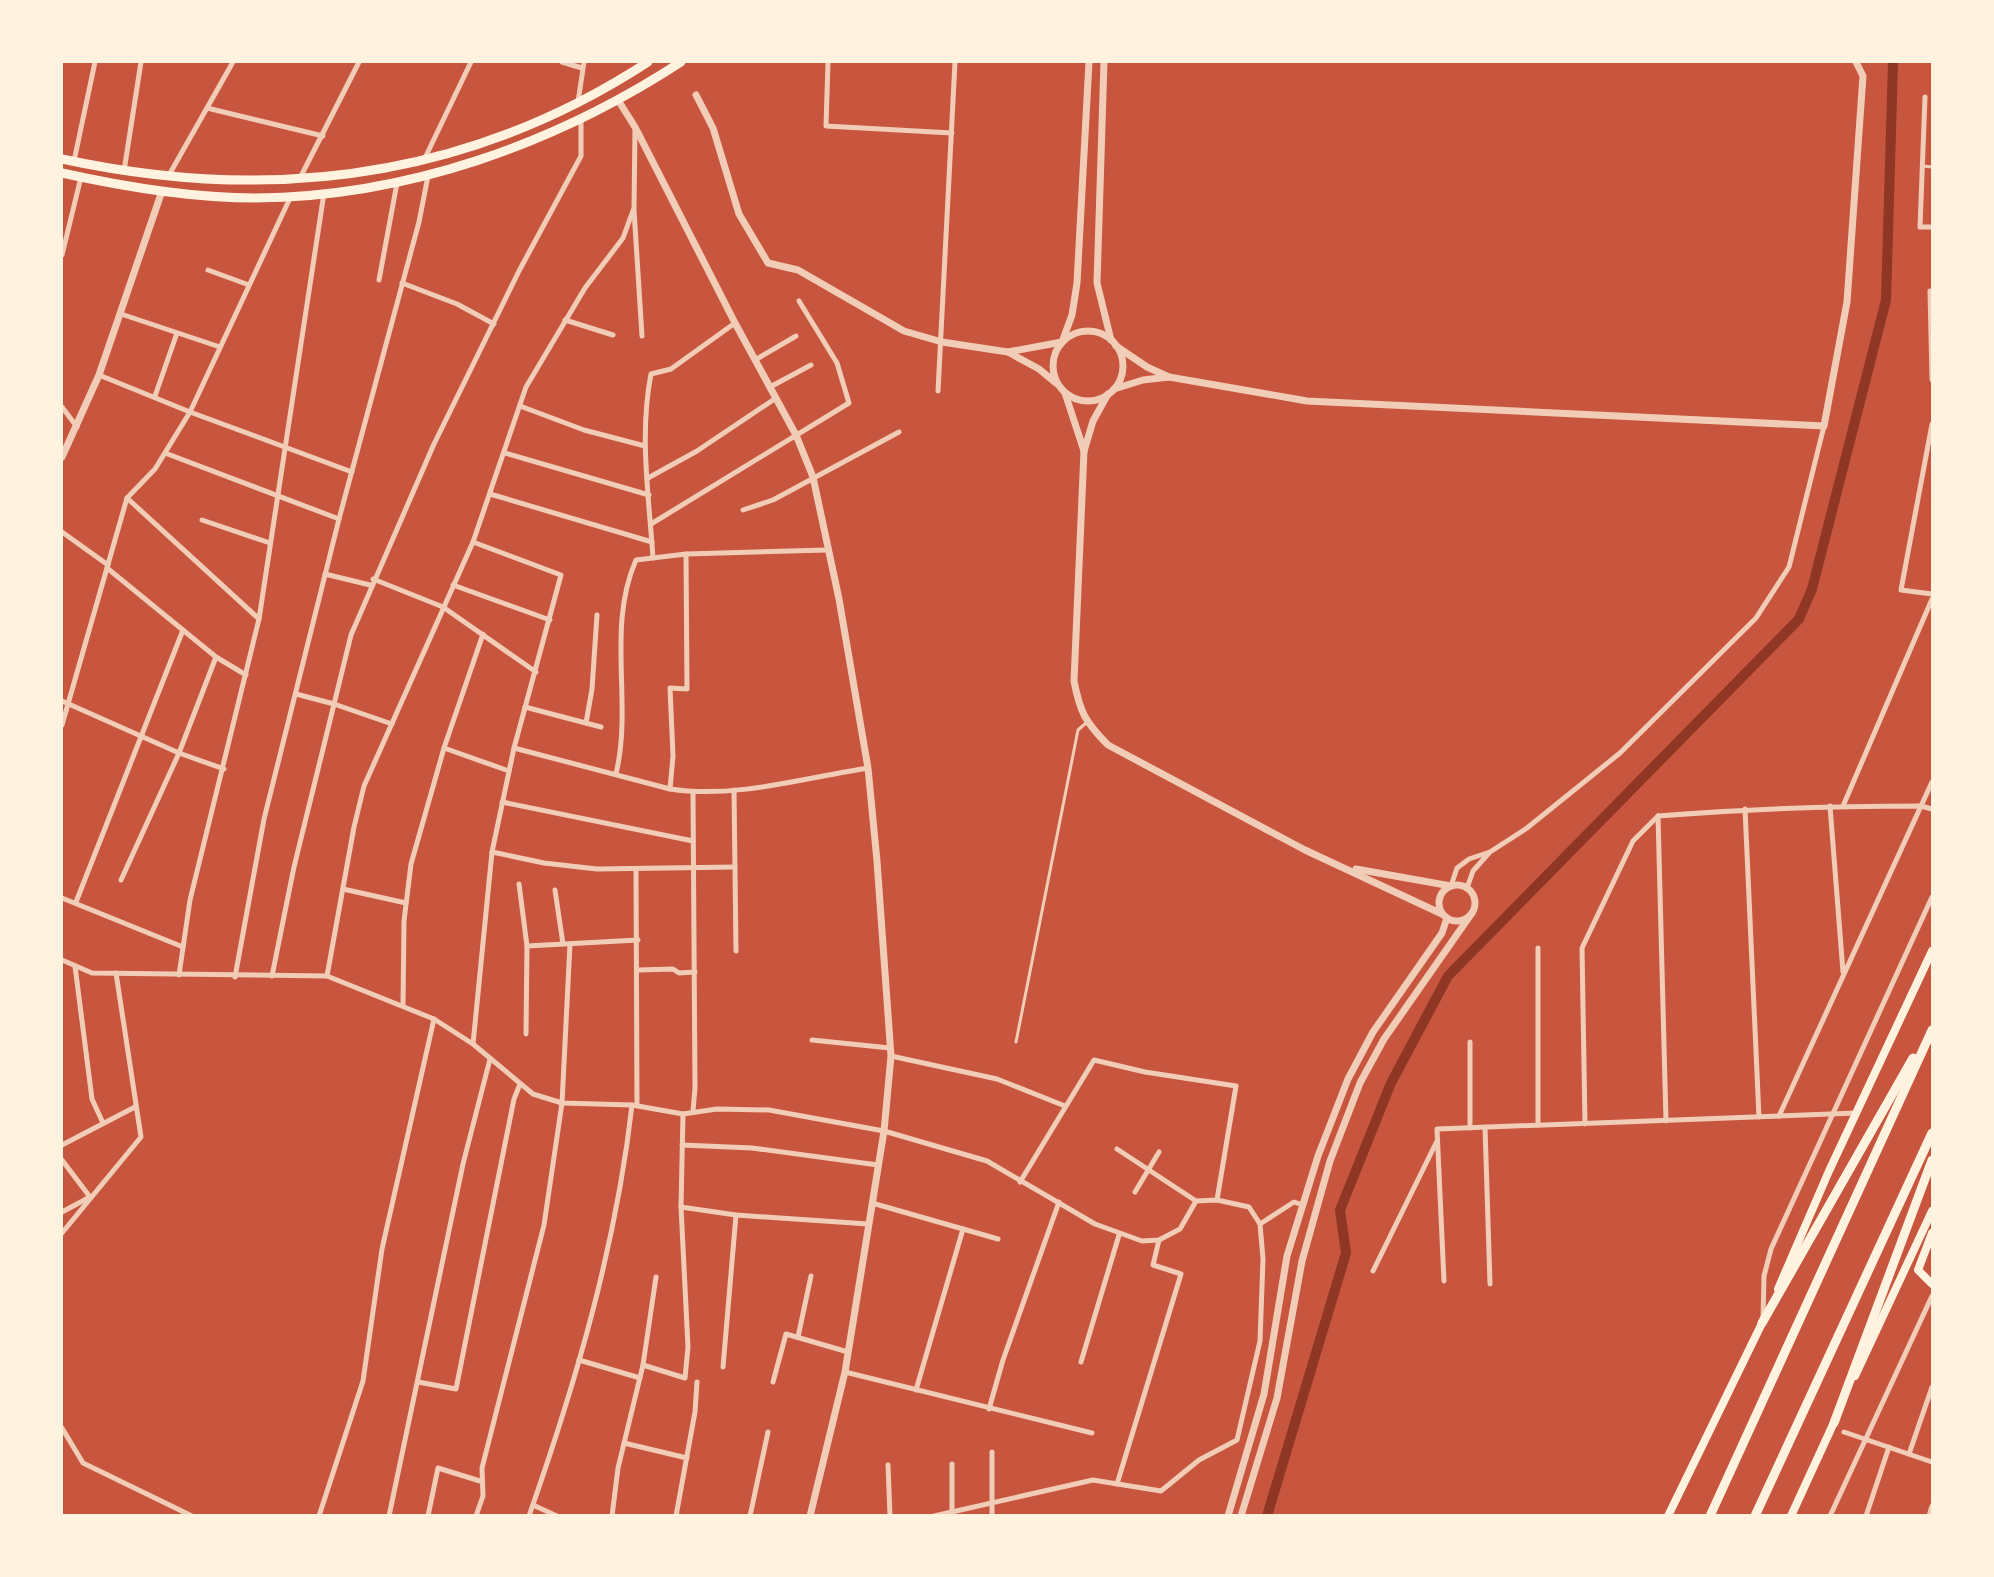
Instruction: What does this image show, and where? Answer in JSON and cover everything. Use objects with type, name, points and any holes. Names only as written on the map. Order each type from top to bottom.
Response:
[{"type":"main road","points":[[62,159],[124,171],[168,176],[256,181],[324,178],[424,161],[477,145],[578,104],[648,62]]},
{"type":"main road","points":[[62,173],[162,192],[254,198],[324,194],[396,183],[482,160],[581,120],[681,62]]},
{"type":"main road","points":[[1668,1515],[1762,1323],[1829,1172],[1932,951]]},
{"type":"main road","points":[[1762,1323],[1932,1025]]},
{"type":"main road","points":[[1710,1515],[1932,1030]]},
{"type":"main road","points":[[1755,1515],[1932,1132]]},
{"type":"main road","points":[[1834,1423],[1932,1160]]},
{"type":"main road","points":[[1791,1515],[1932,1211]]},
{"type":"main road","points":[[1932,1233],[1918,1270],[1932,1284]]},
{"type":"street","points":[[74,161],[95,62]]},
{"type":"street","points":[[124,171],[141,62]]},
{"type":"street","points":[[168,176],[233,62]]},
{"type":"street","points":[[299,180],[358,62]]},
{"type":"street","points":[[424,161],[471,62]]},
{"type":"street","points":[[562,62],[582,69]]},
{"type":"street","points":[[578,104],[584,62]]},
{"type":"street","points":[[828,62],[826,126],[952,133]]},
{"type":"street","points":[[938,391],[955,62]]},
{"type":"street","points":[[1084,451],[1053,363],[1072,315],[1077,283],[1089,62]]},
{"type":"street","points":[[1104,62],[1097,283],[1123,368],[1093,421],[1084,451],[1074,681],[1079,708],[1086,723],[1107,745],[1295,844],[1445,916],[1463,921],[1472,914]]},
{"type":"street","points":[[1228,1515],[1263,1394],[1287,1256],[1318,1156],[1348,1079],[1373,1032],[1442,933],[1445,916],[1439,898],[1451,886],[1456,868],[1469,859],[1490,852],[1527,828],[1620,753],[1756,618],[1789,567],[1824,426],[1847,302],[1852,257],[1863,76],[1856,62]]},
{"type":"street","points":[[696,95],[713,128],[739,214],[768,263],[798,270],[904,330],[942,342],[1008,352],[1062,342],[1082,331],[1098,332],[1147,367],[1169,378]]},
{"type":"street","points":[[1925,97],[1920,227],[1932,227]]},
{"type":"street","points":[[618,100],[635,127],[735,323],[796,435],[813,477],[839,598],[868,768],[891,1056],[884,1131],[845,1372],[810,1515]]},
{"type":"street","points":[[207,108],[323,136]]},
{"type":"street","points":[[272,976],[294,867],[351,635],[372,582],[434,444],[581,156],[581,120]]},
{"type":"street","points":[[635,127],[634,208],[642,336]]},
{"type":"street","points":[[235,977],[264,819],[351,472],[419,222],[428,176]]},
{"type":"street","points":[[62,255],[81,177]]},
{"type":"street","points":[[379,280],[396,183]]},
{"type":"street","points":[[62,457],[99,375],[162,192]]},
{"type":"street","points":[[179,975],[190,900],[259,619],[324,194]]},
{"type":"street","points":[[62,725],[127,498],[155,469],[190,412],[291,196]]},
{"type":"street","points":[[327,976],[342,889],[364,786],[473,542],[526,387],[565,320],[623,238],[634,208]]},
{"type":"street","points":[[208,270],[249,285]]},
{"type":"street","points":[[402,283],[457,304],[494,324]]},
{"type":"street","points":[[1931,291],[1932,380]]},
{"type":"street","points":[[651,524],[849,403],[837,363],[800,302]]},
{"type":"street","points":[[121,314],[220,347]]},
{"type":"street","points":[[565,320],[613,335]]},
{"type":"street","points":[[653,558],[645,446],[645,405],[651,374],[671,369],[735,323]]},
{"type":"street","points":[[155,396],[177,333]]},
{"type":"street","points":[[755,360],[796,336]]},
{"type":"street","points":[[1008,352],[1039,369],[1062,389],[1086,401],[1143,380],[1169,378],[1307,401],[1824,426]]},
{"type":"street","points":[[770,387],[811,365]]},
{"type":"street","points":[[99,375],[285,449],[351,472]]},
{"type":"street","points":[[648,478],[697,451],[776,398]]},
{"type":"street","points":[[520,406],[584,430],[645,446]]},
{"type":"street","points":[[62,407],[77,427]]},
{"type":"street","points":[[1932,424],[1901,590],[1932,594]]},
{"type":"street","points":[[743,510],[773,500],[899,432]]},
{"type":"street","points":[[165,453],[339,519]]},
{"type":"street","points":[[505,453],[649,495]]},
{"type":"street","points":[[490,494],[652,542]]},
{"type":"street","points":[[127,498],[259,619]]},
{"type":"street","points":[[202,520],[270,543]]},
{"type":"street","points":[[62,532],[107,566],[216,657],[246,675]]},
{"type":"street","points":[[473,542],[561,575],[514,748],[492,852],[473,1044]]},
{"type":"street","points":[[616,774],[623,746],[620,665],[627,581],[636,560],[686,554],[827,550]]},
{"type":"street","points":[[670,789],[673,756],[670,688],[687,689],[686,554]]},
{"type":"street","points":[[325,574],[372,582],[443,607],[536,672]]},
{"type":"street","points":[[453,585],[550,620]]},
{"type":"street","points":[[1843,806],[1932,599]]},
{"type":"street","points":[[586,723],[592,689],[597,615]]},
{"type":"street","points":[[76,902],[113,813],[183,630]]},
{"type":"street","points":[[403,1005],[406,903],[411,864],[444,748],[483,634]]},
{"type":"street","points":[[122,880],[179,753],[216,657]]},
{"type":"street","points":[[296,694],[392,724]]},
{"type":"street","points":[[62,701],[179,753],[224,769]]},
{"type":"street","points":[[525,707],[601,727]]},
{"type":"street","points":[[444,748],[509,771]]},
{"type":"street","points":[[514,748],[693,793],[734,790],[868,768]]},
{"type":"street","points":[[1779,1116],[1932,782]]},
{"type":"street","points":[[734,790],[736,951]]},
{"type":"street","points":[[693,793],[695,972],[693,1111]]},
{"type":"street","points":[[502,802],[693,841]]},
{"type":"street","points":[[1830,806],[1843,974]]},
{"type":"street","points":[[1585,1124],[1582,948],[1633,841],[1658,816],[1745,809],[1830,806],[1922,806],[1932,809]]},
{"type":"street","points":[[1745,809],[1759,1117]]},
{"type":"street","points":[[1658,816],[1666,1121]]},
{"type":"street","points":[[492,852],[544,863],[597,869],[735,867]]},
{"type":"street","points":[[1467,888],[1473,871],[1490,852]]},
{"type":"street","points":[[1241,1515],[1277,1398],[1302,1261],[1330,1161],[1352,1106],[1384,1039],[1472,914],[1474,897],[1467,888],[1345,867]]},
{"type":"street","points":[[530,1515],[579,1360],[606,1259],[622,1186],[634,1106],[638,970],[636,869]]},
{"type":"street","points":[[519,884],[527,946],[526,1034]]},
{"type":"street","points":[[342,889],[406,903]]},
{"type":"street","points":[[477,1515],[483,1496],[480,1481],[482,1468],[535,1268],[562,1103],[566,944],[555,890]]},
{"type":"street","points":[[1762,1323],[1764,1276],[1771,1249],[1932,897]]},
{"type":"street","points":[[62,898],[183,947]]},
{"type":"street","points":[[527,946],[638,940]]},
{"type":"street","points":[[1538,948],[1538,1125]]},
{"type":"street","points":[[62,960],[92,973],[235,977],[327,976],[434,1019],[473,1044],[533,1094],[562,1103],[634,1106],[683,1114],[693,1111],[769,1110],[884,1131],[987,1161],[1095,1224],[1119,1235],[1142,1241],[1159,1240],[1180,1229],[1196,1201]]},
{"type":"street","points":[[75,966],[92,1099],[103,1123]]},
{"type":"street","points":[[638,970],[673,969],[679,973],[695,972]]},
{"type":"street","points":[[62,1233],[141,1137],[116,973]]},
{"type":"street","points":[[319,1515],[363,1381],[382,1249],[434,1019]]},
{"type":"street","points":[[812,1040],[890,1048]]},
{"type":"street","points":[[1470,1042],[1470,1128]]},
{"type":"street","points":[[891,1056],[997,1079],[1065,1107]]},
{"type":"street","points":[[389,1515],[468,1144],[490,1059]]},
{"type":"street","points":[[1020,1182],[1094,1060],[1146,1072],[1236,1086],[1217,1200]]},
{"type":"street","points":[[418,1382],[456,1389],[514,1099],[520,1084]]},
{"type":"street","points":[[62,1145],[135,1107]]},
{"type":"street","points":[[1444,1281],[1437,1129],[1858,1113]]},
{"type":"street","points":[[643,1365],[685,1378],[688,1347],[681,1207],[683,1114]]},
{"type":"street","points":[[1485,1127],[1490,1284]]},
{"type":"street","points":[[1373,1271],[1438,1139]]},
{"type":"street","points":[[682,1145],[771,1150],[878,1165]]},
{"type":"street","points":[[934,1515],[1093,1480],[1161,1491],[1199,1460],[1237,1440],[1260,1341],[1263,1259],[1260,1224],[1249,1207],[1217,1200],[1196,1201],[1117,1149]]},
{"type":"street","points":[[1136,1192],[1159,1152]]},
{"type":"street","points":[[62,1160],[90,1197]]},
{"type":"street","points":[[62,1212],[90,1197]]},
{"type":"street","points":[[988,1408],[1059,1202]]},
{"type":"street","points":[[1260,1224],[1294,1202],[1303,1205]]},
{"type":"street","points":[[872,1203],[998,1239]]},
{"type":"street","points":[[681,1207],[736,1215],[868,1224]]},
{"type":"street","points":[[723,1367],[736,1215]]},
{"type":"street","points":[[916,1390],[963,1229]]},
{"type":"street","points":[[1081,1362],[1119,1235]]},
{"type":"street","points":[[1117,1484],[1181,1274],[1153,1265],[1159,1240]]},
{"type":"street","points":[[798,1337],[811,1276]]},
{"type":"street","points":[[612,1515],[624,1443],[643,1365],[656,1277]]},
{"type":"street","points":[[1830,1515],[1932,1296]]},
{"type":"street","points":[[773,1382],[786,1334],[848,1352]]},
{"type":"street","points":[[579,1360],[640,1378]]},
{"type":"street","points":[[845,1372],[1092,1433]]},
{"type":"street","points":[[676,1515],[687,1458],[697,1382]]},
{"type":"street","points":[[1909,1454],[1932,1387]]},
{"type":"street","points":[[62,1428],[83,1463],[192,1515]]},
{"type":"street","points":[[750,1515],[768,1432]]},
{"type":"street","points":[[1844,1432],[1932,1462]]},
{"type":"street","points":[[624,1443],[687,1458]]},
{"type":"street","points":[[1866,1515],[1889,1447]]},
{"type":"street","points":[[992,1452],[992,1515]]},
{"type":"street","points":[[952,1464],[952,1512]]},
{"type":"street","points":[[888,1465],[890,1515]]},
{"type":"street","points":[[428,1515],[438,1468],[480,1481]]},
{"type":"street","points":[[533,1505],[557,1515]]},
{"type":"street","points":[[1929,1515],[1932,1506]]},
{"type":"lane","points":[[1923,166],[1932,166]]},
{"type":"lane","points":[[1016,1041],[1078,730],[1086,723]]},
{"type":"waterway","points":[[1267,1516],[1346,1253],[1340,1210],[1391,1083],[1448,976],[1799,619],[1812,589],[1886,300],[1893,63]]}]
